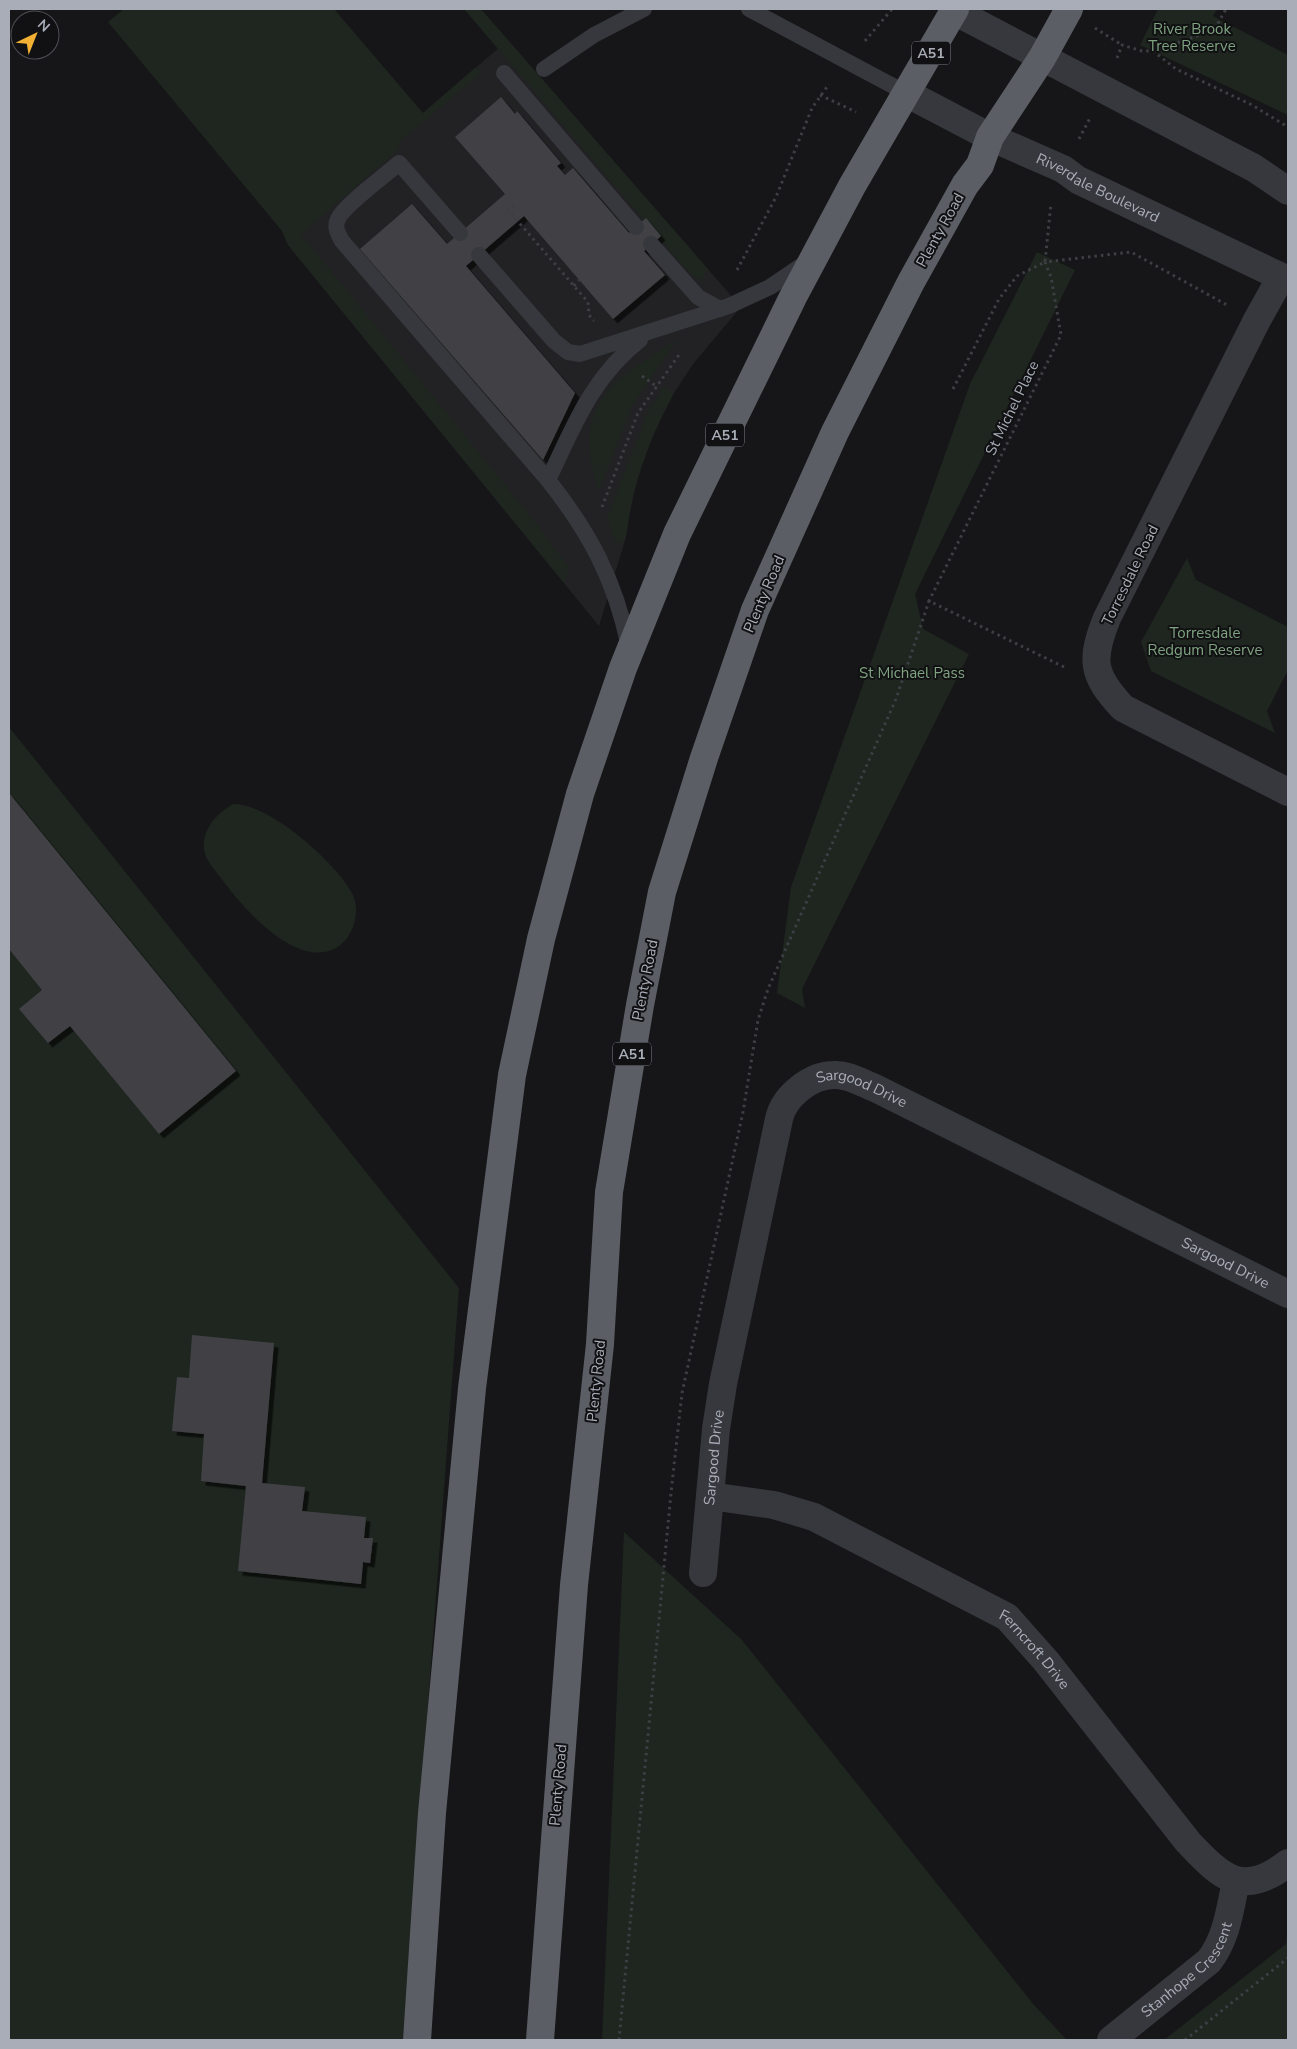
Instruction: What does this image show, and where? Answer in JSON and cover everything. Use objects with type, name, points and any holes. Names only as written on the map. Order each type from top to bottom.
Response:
[{"type":"highway","name":"A51","points":[[417,2040],[432,1813],[472,1388],[512,1075],[541,939],[580,794],[630,652],[677,534],[745,393],[852,186],[908,94],[953,9]]},
{"type":"highway","name":"Plenty Road","points":[[540,2040],[574,1585],[600,1344],[609,1192],[640,1005],[662,892],[704,758],[755,610],[835,432],[911,282],[965,185],[980,165],[990,137],[1042,58],[1069,9]]},
{"type":"street","points":[[953,9],[1042,58],[1254,168],[1288,191]]},
{"type":"street","name":"Riverdale Boulevard","points":[[908,94],[990,137],[1063,170],[1078,180],[1285,278]]},
{"type":"street","name":"Torresdale Road","points":[[1097,672],[1096,656],[1107,618],[1257,320],[1285,278]]},
{"type":"street","points":[[1097,672],[1106,690],[1124,708],[1288,792]]},
{"type":"street","name":"Sargood Drive","points":[[703,1572],[716,1429],[723,1384],[780,1114],[786,1103],[799,1089],[821,1077],[834,1074],[875,1088],[1288,1294]]},
{"type":"street","name":"Ferncroft Drive","points":[[710,1496],[774,1505],[814,1517],[1007,1617],[1020,1629],[1046,1661],[1188,1842],[1224,1876],[1236,1881]]},
{"type":"street","points":[[1236,1881],[1265,1879],[1288,1864]]},
{"type":"street","name":"Stanhope Crescent","points":[[1111,2040],[1209,1961],[1218,1949],[1225,1932],[1236,1881]]},
{"type":"lane","points":[[544,69],[594,35],[644,9]]},
{"type":"lane","points":[[749,9],[908,94]]},
{"type":"lane","points":[[504,73],[636,227]]},
{"type":"lane","points":[[460,233],[399,163],[341,214],[336,225],[339,236],[548,480],[590,539],[616,593],[630,652]]},
{"type":"lane","points":[[651,244],[698,297],[714,310]]},
{"type":"lane","points":[[479,255],[563,349],[580,354],[618,350],[657,330],[714,310],[770,287],[817,254]]},
{"type":"lane","points":[[548,480],[587,398],[618,350]]},
{"type":"path","points":[[590,539],[638,413],[656,386],[714,310],[741,263],[776,197],[812,108],[848,61],[892,9]]},
{"type":"path","points":[[1226,9],[1217,26],[1209,32],[1153,51],[1176,69],[1252,105],[1288,127]]},
{"type":"path","points":[[514,205],[508,210],[588,302],[589,315],[638,373],[656,386]]},
{"type":"path","points":[[953,389],[999,299],[1017,276],[1045,262],[1131,252],[1257,320]]},
{"type":"path","name":"St Michel Place","points":[[743,1112],[758,1020],[768,989],[896,699],[930,601],[1061,336],[1051,277],[1045,262]]},
{"type":"path","points":[[574,286],[579,280]]},
{"type":"path","points":[[930,601],[1064,667],[1097,672]]},
{"type":"path","points":[[1185,2040],[1288,1958]]},
{"type":"shaded area","points":[[508,40],[741,307],[693,364],[674,393],[655,430],[634,487],[626,537],[599,626],[288,245],[423,113]]},
{"type":"green space","points":[[124,9],[334,9],[423,113],[476,67],[481,73],[402,140],[399,144],[400,148],[301,234],[536,523],[569,568],[564,583],[288,245],[282,231],[108,22]]},
{"type":"green space","points":[[464,9],[481,9],[708,269],[700,282],[684,267]]},
{"type":"green space","name":"River Brook Tree Reserve","points":[[1158,9],[1217,9],[1213,16],[1288,55],[1288,115],[1140,45]]},
{"type":"green space","name":"St Michael Pass","points":[[1037,252],[1075,270],[915,594],[923,629],[969,654],[802,989],[805,1008],[777,993],[791,887],[970,384]]},
{"type":"green space","points":[[677,340],[632,406],[599,490],[591,461],[590,437],[594,416],[603,398],[616,382],[654,354]]},
{"type":"green space","points":[[664,387],[674,393],[649,445],[637,480],[626,537],[620,543],[616,542],[607,518],[648,412]]},
{"type":"green space","name":"Torresdale Redgum Reserve","points":[[1187,558],[1196,580],[1288,627],[1288,670],[1267,711],[1275,733],[1151,671],[1141,642]]},
{"type":"green space","points":[[9,727],[459,1288],[403,2040],[9,2040]]},
{"type":"green space","points":[[233,804],[248,806],[265,813],[283,824],[317,852],[345,882],[353,895],[356,917],[351,932],[342,944],[336,948],[320,952],[304,950],[287,943],[271,932],[230,890],[208,861],[204,842],[205,835],[212,822],[221,812]]},
{"type":"green space","points":[[624,1532],[742,1640],[1034,2005],[1067,2040],[602,2040]]},
{"type":"green space","points":[[1288,1930],[1288,2040],[1164,2040],[1286,1944]]},
{"type":"building","points":[[501,97],[515,114],[517,111],[561,163],[557,166],[565,175],[573,168],[629,233],[646,218],[661,236],[644,251],[665,275],[613,319],[524,216],[466,266],[575,393],[543,460],[360,249],[412,204],[447,244],[505,194],[455,137]]},
{"type":"building","points":[[9,793],[236,1071],[159,1134],[70,1026],[48,1043],[19,1009],[42,990],[9,949]]},
{"type":"building","points":[[192,1335],[274,1343],[262,1483],[305,1487],[302,1511],[366,1517],[364,1538],[373,1538],[370,1563],[363,1562],[361,1584],[238,1571],[246,1486],[201,1481],[204,1434],[172,1431],[177,1377],[189,1378]]}]
